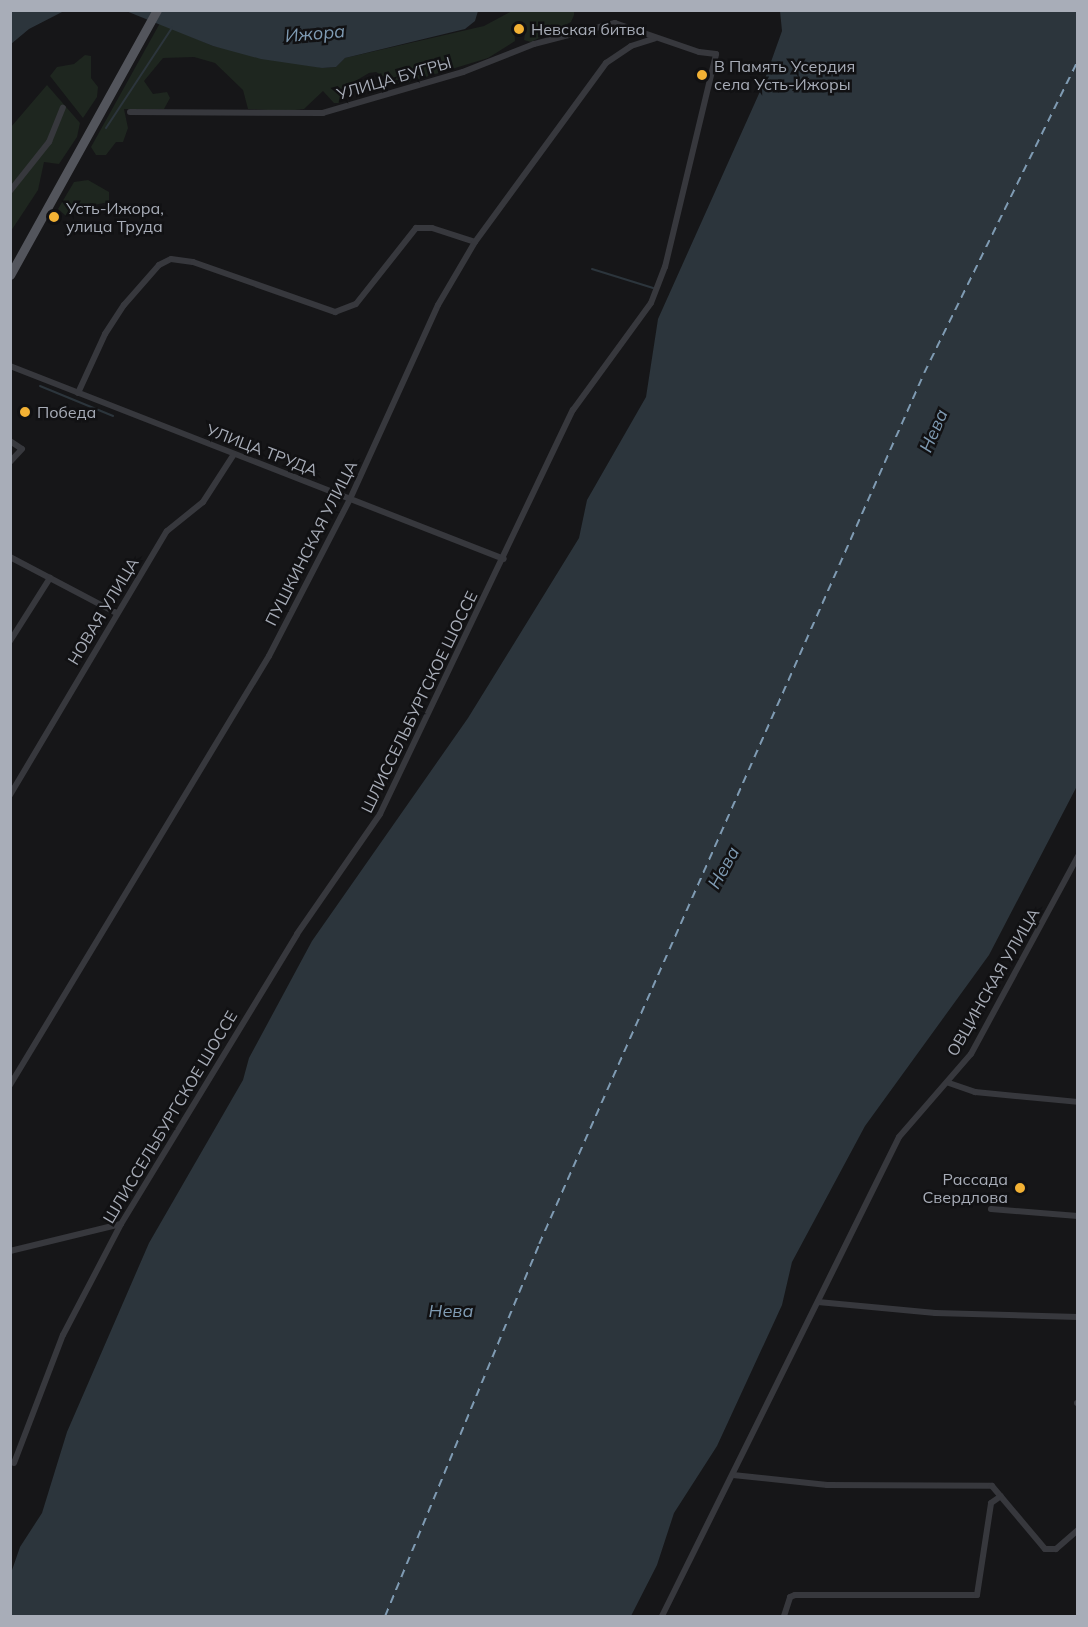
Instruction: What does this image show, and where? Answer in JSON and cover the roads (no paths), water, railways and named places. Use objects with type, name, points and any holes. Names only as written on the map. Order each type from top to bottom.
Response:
[{"type":"main road","points":[[10,275],[157,10]]},
{"type":"street","name":"УЛИЦА БУГРЫ","points":[[130,112],[323,113],[400,92],[580,30],[615,23],[655,38],[716,54]]},
{"type":"street","name":"ПУШКИНСКАЯ УЛИЦА","points":[[10,1085],[268,656],[351,499],[438,306],[475,242],[606,63],[631,46],[655,38]]},
{"type":"street","name":"ШЛИССЕЛЬБУРГСКОЕ ШОССЕ","points":[[14,1463],[63,1335],[121,1224],[297,933],[380,814],[583,392],[651,303],[665,267],[716,54]]},
{"type":"street","points":[[10,191],[49,142],[63,108]]},
{"type":"street","points":[[78,393],[105,334],[124,304],[159,265],[171,259],[193,262],[334,312],[356,304],[416,228],[432,228],[475,242]]},
{"type":"street","name":"УЛИЦА ТРУДА","points":[[10,366],[504,559]]},
{"type":"street","points":[[10,441],[22,449],[10,462]]},
{"type":"street","name":"НОВАЯ УЛИЦА","points":[[10,795],[116,613],[167,531],[203,502],[234,454]]},
{"type":"street","points":[[10,557],[116,613]]},
{"type":"street","points":[[10,641],[50,578]]},
{"type":"street","name":"ОВЦИНСКАЯ УЛИЦА","points":[[662,1617],[818,1302],[826,1277],[899,1137],[918,1112],[949,1083],[1006,994],[1077,856]]},
{"type":"street","points":[[949,1083],[975,1092],[1077,1102]]},
{"type":"street","points":[[991,1209],[1077,1216]]},
{"type":"street","points":[[10,1251],[121,1224]]},
{"type":"street","points":[[818,1302],[934,1313],[1077,1317]]},
{"type":"street","points":[[733,1475],[827,1485],[992,1485],[1045,1549],[1056,1549],[1077,1530]]},
{"type":"street","points":[[784,1617],[790,1597],[795,1595],[977,1595],[992,1503],[1001,1496]]},
{"type":"water","points":[[11,10],[64,11],[29,29],[11,44]]},
{"type":"water","name":"Ижора","points":[[126,11],[478,11],[475,21],[465,29],[345,58],[336,67],[322,68],[261,59],[213,46]]},
{"type":"water","name":"Нева","points":[[780,11],[1077,11],[1077,786],[989,955],[865,1126],[792,1262],[782,1305],[717,1446],[674,1513],[657,1565],[631,1616],[11,1616],[11,1573],[20,1547],[42,1513],[67,1432],[149,1243],[243,1080],[249,1058],[312,941],[468,718],[579,538],[587,500],[646,397],[658,319],[762,87],[782,31]]},
{"type":"waterway","points":[[106,128],[172,28]]},
{"type":"waterway","points":[[592,269],[653,288]]},
{"type":"waterway","points":[[40,386],[113,416]]},
{"type":"place","name":"Невская битва","points":[[519,29]]},
{"type":"place","name":"В Память Усердия села Усть-Ижоры","points":[[702,75]]},
{"type":"place","name":"Усть-Ижора, улица Труда","points":[[54,217]]},
{"type":"place","name":"Победа","points":[[25,412]]},
{"type":"place","name":"Рассада Свердлова","points":[[1020,1188]]}]
